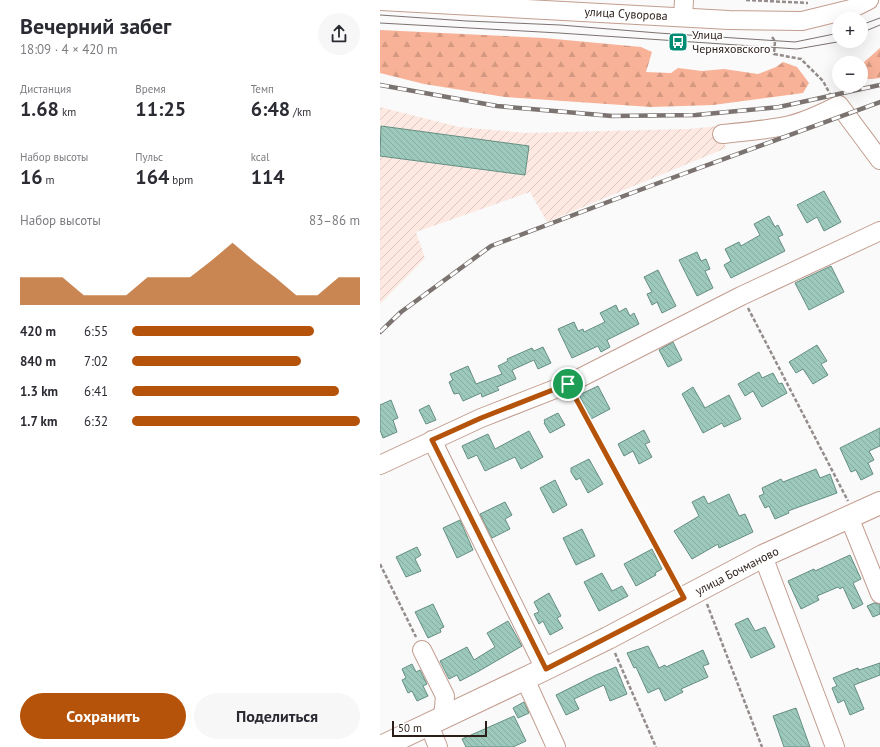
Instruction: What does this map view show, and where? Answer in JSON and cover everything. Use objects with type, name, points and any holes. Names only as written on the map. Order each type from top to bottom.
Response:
[{"type":"main road","name":"улица Бочманово","points":[[381,747],[608,638],[763,556],[880,503]]},
{"type":"street","name":"улица Суворова","points":[[380,1],[683,9],[730,20],[802,21],[851,9],[869,0]]},
{"type":"street","points":[[722,134],[790,125],[822,114],[839,105],[880,160]]},
{"type":"street","points":[[380,465],[481,418],[568,384],[741,296],[880,231]]},
{"type":"street","points":[[432,440],[546,669]]},
{"type":"street","points":[[852,515],[880,594]]},
{"type":"street","points":[[763,556],[835,747]]},
{"type":"street","points":[[422,650],[445,696],[436,721],[438,747]]},
{"type":"street","points":[[525,679],[556,747]]},
{"type":"path","points":[[746,0],[812,3]]},
{"type":"path","points":[[770,36],[773,36],[775,40],[774,54],[801,59],[823,81],[831,96],[839,105]]},
{"type":"path","points":[[741,296],[852,515]]},
{"type":"path","points":[[568,384],[693,593],[762,747]]},
{"type":"path","points":[[380,564],[422,650]]},
{"type":"path","points":[[608,638],[656,747]]},
{"type":"shaded area","points":[[380,107],[459,127],[526,133],[688,129],[719,126],[726,148],[547,222],[530,192],[416,232],[425,258],[380,304]]},
{"type":"green space","points":[[380,30],[544,38],[641,47],[652,52],[646,72],[671,73],[678,68],[702,71],[724,69],[758,74],[776,67],[783,62],[797,67],[809,83],[803,93],[713,105],[651,107],[505,97],[424,84],[380,73]]},
{"type":"green space","points":[[880,48],[880,78],[868,79],[868,59]]},
{"type":"building","points":[[381,126],[529,146],[525,175],[380,156]]},
{"type":"building","points":[[824,191],[841,222],[824,231],[817,217],[807,223],[797,205]]},
{"type":"building","points":[[769,216],[775,227],[778,225],[783,235],[778,237],[785,251],[731,278],[724,265],[731,261],[725,249],[739,242],[741,246],[760,235],[754,224]]},
{"type":"building","points":[[697,252],[701,261],[706,259],[710,269],[705,271],[713,288],[697,296],[679,260]]},
{"type":"building","points":[[831,266],[844,292],[809,310],[795,283]]},
{"type":"building","points":[[658,270],[676,306],[662,313],[657,302],[652,305],[647,294],[652,292],[644,277]]},
{"type":"building","points":[[616,305],[619,312],[626,308],[630,316],[634,313],[639,324],[607,340],[610,347],[601,352],[598,346],[572,358],[558,329],[574,322],[578,331],[583,329],[584,332],[605,322],[600,313]]},
{"type":"building","points":[[673,342],[682,360],[668,367],[659,350]]},
{"type":"building","points":[[817,345],[827,361],[821,364],[828,375],[813,384],[803,369],[796,373],[789,362]]},
{"type":"building","points":[[543,347],[551,363],[538,369],[534,360],[512,370],[516,379],[497,387],[499,390],[482,397],[481,393],[463,401],[459,393],[454,394],[449,382],[453,380],[450,374],[468,366],[476,384],[502,374],[498,366],[508,361],[507,359],[532,348],[534,351]]},
{"type":"building","points":[[759,372],[762,378],[773,373],[779,384],[782,383],[787,393],[762,407],[753,391],[745,396],[738,384]]},
{"type":"building","points":[[598,386],[610,409],[591,419],[579,395]]},
{"type":"building","points":[[693,387],[705,408],[729,395],[741,419],[724,427],[722,423],[703,433],[682,394]]},
{"type":"building","points":[[391,400],[398,418],[393,420],[397,432],[383,438],[380,430],[380,405]]},
{"type":"building","points":[[429,405],[436,420],[426,424],[419,410]]},
{"type":"building","points":[[558,413],[565,425],[550,433],[544,423],[544,420]]},
{"type":"building","points":[[880,428],[880,446],[869,451],[874,460],[868,463],[873,474],[861,480],[856,470],[851,472],[840,448]]},
{"type":"building","points":[[644,430],[650,442],[645,444],[652,457],[639,464],[633,451],[624,456],[618,444]]},
{"type":"building","points":[[529,431],[543,457],[521,469],[515,457],[485,471],[477,455],[468,459],[462,446],[488,434],[495,449]]},
{"type":"building","points":[[589,459],[603,484],[588,493],[580,478],[576,480],[571,472],[571,468]]},
{"type":"building","points":[[816,469],[820,478],[830,474],[837,493],[788,511],[789,513],[775,519],[769,506],[765,508],[759,496],[764,494],[762,488],[781,479],[783,482]]},
{"type":"building","points":[[555,480],[567,505],[553,513],[540,488]]},
{"type":"building","points":[[729,494],[739,516],[745,514],[753,532],[719,548],[718,544],[692,559],[674,531],[699,516],[692,502],[704,496],[708,504]]},
{"type":"building","points":[[505,502],[512,515],[505,519],[510,529],[492,538],[480,514]]},
{"type":"building","points":[[460,520],[473,550],[457,558],[443,528]]},
{"type":"building","points":[[582,529],[595,556],[576,565],[563,538]]},
{"type":"building","points":[[417,547],[421,555],[415,559],[421,571],[406,577],[396,557]]},
{"type":"building","points":[[652,549],[662,569],[655,573],[656,575],[636,586],[624,564]]},
{"type":"building","points":[[850,555],[861,579],[853,583],[863,604],[853,609],[843,587],[840,589],[838,587],[817,596],[819,600],[801,609],[788,581],[814,569],[815,571]]},
{"type":"building","points":[[602,573],[612,591],[622,586],[628,596],[599,611],[584,582]]},
{"type":"building","points":[[549,593],[561,616],[557,618],[563,628],[550,635],[543,621],[539,624],[534,614],[539,612],[534,602]]},
{"type":"building","points":[[874,603],[880,604],[880,614],[873,617],[867,606]]},
{"type":"building","points":[[433,604],[444,627],[440,629],[441,632],[428,638],[415,612]]},
{"type":"building","points":[[748,618],[755,631],[765,627],[775,647],[751,658],[735,624]]},
{"type":"building","points":[[508,621],[522,646],[460,681],[457,675],[449,679],[440,661],[467,647],[474,660],[495,647],[487,633]]},
{"type":"building","points":[[648,646],[659,668],[665,665],[666,667],[703,650],[709,664],[703,666],[708,677],[681,689],[683,692],[665,701],[659,688],[648,693],[636,667],[634,668],[627,653]]},
{"type":"building","points":[[880,663],[880,675],[854,685],[864,709],[850,715],[844,700],[838,703],[832,688],[837,686],[833,678],[858,668],[859,670]]},
{"type":"building","points":[[412,664],[416,672],[420,670],[427,684],[423,686],[428,696],[417,701],[412,691],[408,693],[402,680],[406,678],[402,669]]},
{"type":"building","points":[[616,667],[627,694],[610,701],[604,685],[574,699],[579,709],[566,715],[556,695],[596,675]]},
{"type":"building","points":[[524,702],[529,713],[518,718],[513,708]]},
{"type":"building","points":[[796,708],[810,747],[784,747],[773,716]]},
{"type":"building","points":[[514,716],[526,741],[513,747],[466,747],[462,739]]},
{"type":"tram line","points":[[380,15],[560,25],[795,42],[832,34]]},
{"type":"tram line","points":[[868,22],[880,18]]},
{"type":"tram line","points":[[380,23],[797,49],[832,43]]},
{"type":"tram line","points":[[868,30],[880,25]]},
{"type":"railway","points":[[380,85],[497,106],[612,116],[696,115],[779,107],[880,85]]},
{"type":"railway","points":[[380,332],[401,312],[491,246],[880,102]]},
{"type":"place","name":"Улица Черняховского","points":[[678,42]]},
{"type":"route","points":[[568,384],[684,598],[546,669],[432,440],[481,418],[568,384]]}]
